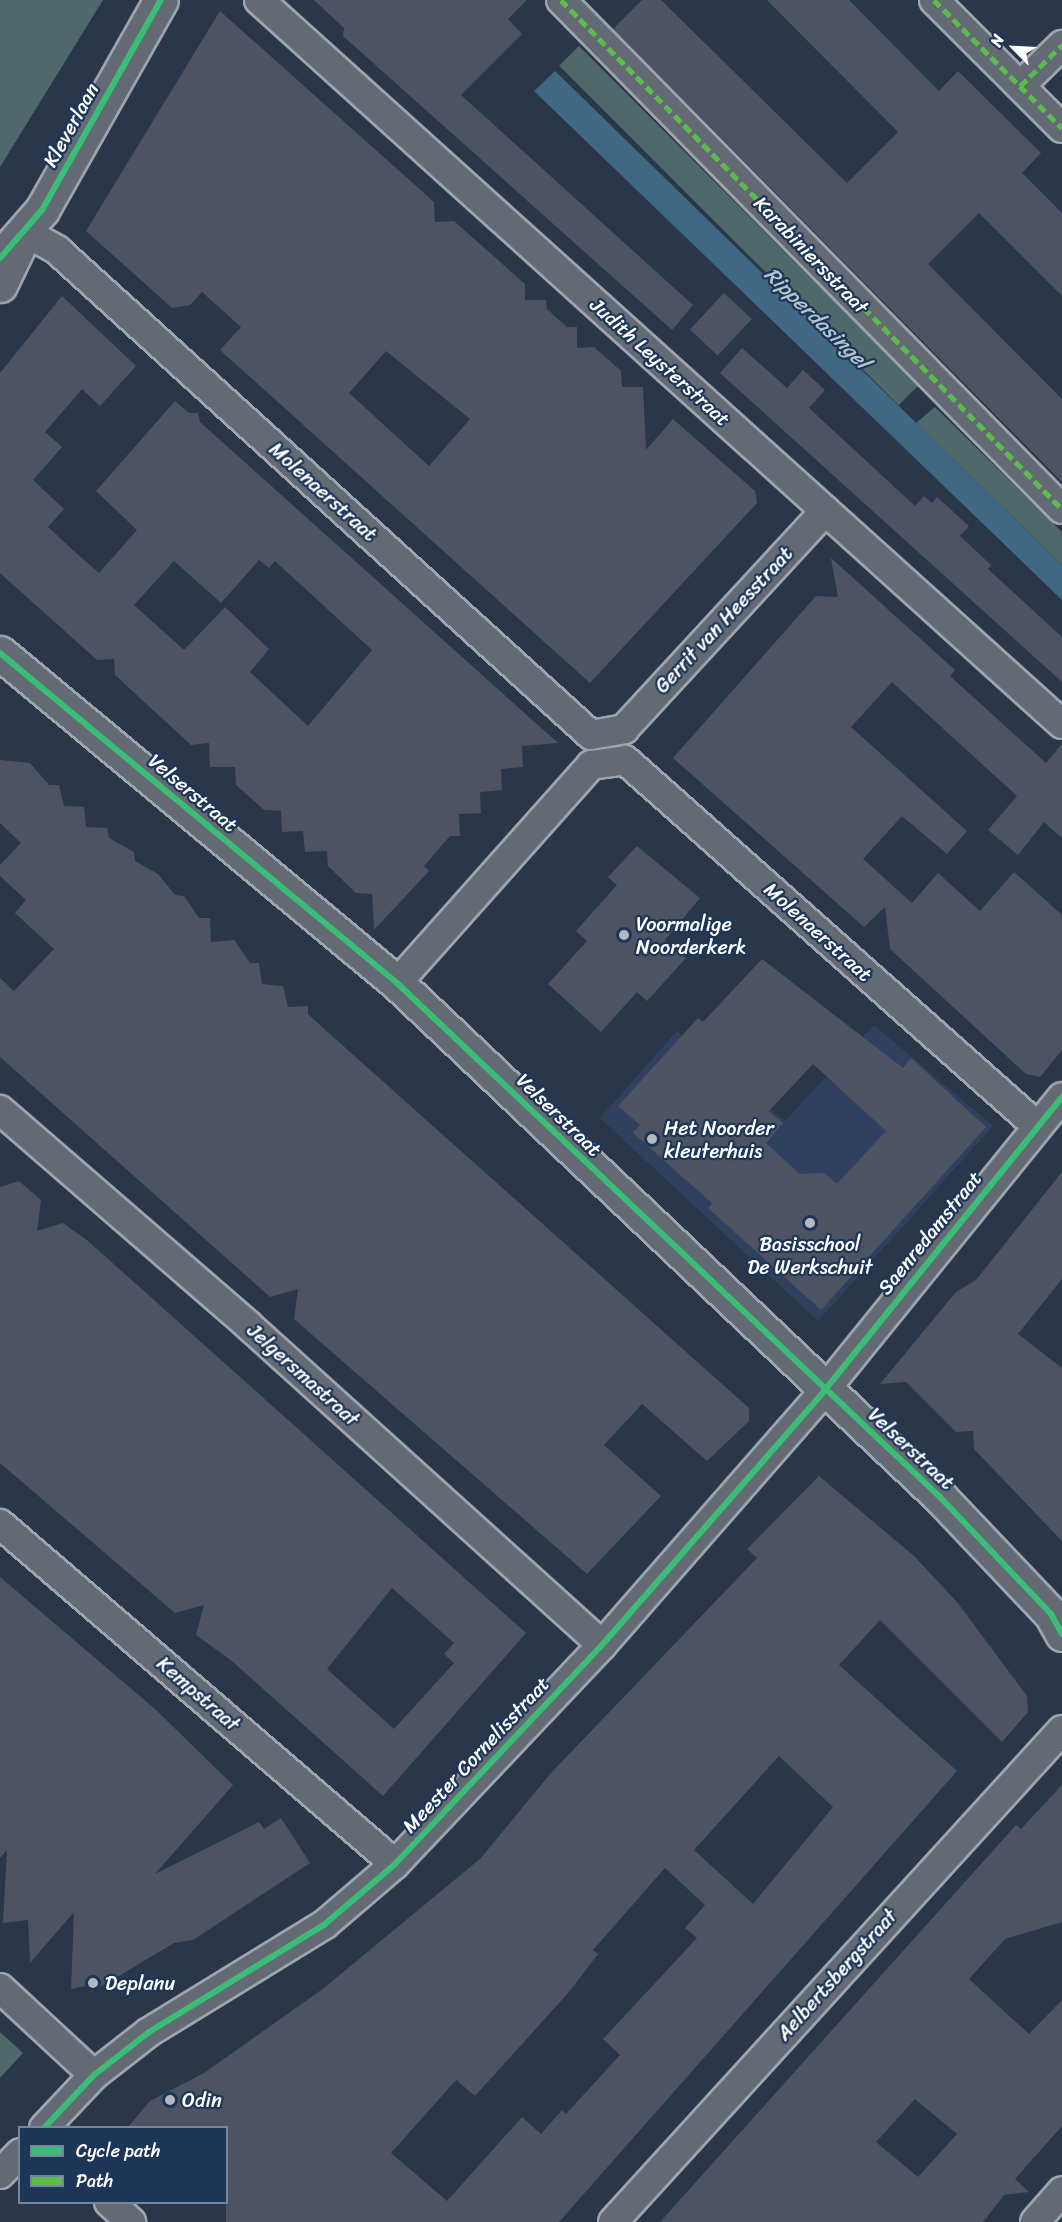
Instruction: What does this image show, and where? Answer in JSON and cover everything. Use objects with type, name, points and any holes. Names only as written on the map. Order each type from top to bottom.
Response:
[{"type":"street","name":"Kleverlaan","points":[[0,285],[25,232],[161,0]]},
{"type":"street","name":"Judith Leysterstraat","points":[[260,0],[1062,723]]},
{"type":"street","name":"Karabiniersstraat","points":[[561,0],[1062,509]]},
{"type":"street","points":[[934,0],[1062,128]]},
{"type":"street","points":[[1020,86],[1062,45]]},
{"type":"street","name":"Kleverlaan","points":[[0,258],[25,232]]},
{"type":"street","name":"Molenaerstraat","points":[[25,232],[57,250],[591,735]]},
{"type":"street","name":"Gerrit van Heesstraat","points":[[624,729],[825,510]]},
{"type":"street","name":"Velserstraat","points":[[0,653],[397,983],[824,1391],[940,1497],[1051,1614],[1062,1634]]},
{"type":"street","points":[[397,983],[591,765],[625,760],[624,729],[591,735],[591,765]]},
{"type":"street","name":"Molenaerstraat","points":[[625,760],[1037,1126]]},
{"type":"street","name":"Saenredamstraat","points":[[824,1391],[1062,1097]]},
{"type":"street","name":"Jelgersmastraat","points":[[0,1110],[248,1325],[602,1645]]},
{"type":"street","name":"Meester Cornelisstraat","points":[[45,2126],[93,2075],[149,2032],[325,1924],[395,1864],[602,1645],[824,1391]]},
{"type":"street","name":"Kempstraat","points":[[0,1524],[395,1864]]},
{"type":"street","name":"Aelbertsbergstraat","points":[[613,2222],[1062,1730]]},
{"type":"street","points":[[0,1988],[93,2075]]},
{"type":"street","points":[[0,2174],[18,2155]]},
{"type":"street","points":[[1035,2222],[1062,2191]]},
{"type":"street","points":[[111,2204],[131,2222]]},
{"type":"shaded area","points":[[555,71],[1062,565],[1062,600],[534,91]]},
{"type":"shaded area","name":"Basisschool De Werkschuit","points":[[874,1025],[993,1126],[818,1321],[600,1118],[677,1031],[785,1121]]},
{"type":"green space","points":[[0,0],[103,0],[0,167]]},
{"type":"green space","points":[[579,46],[918,385],[899,405],[559,66]]},
{"type":"green space","points":[[935,407],[1062,532],[1062,565],[916,423]]},
{"type":"green space","points":[[0,2032],[23,2053],[0,2078]]},
{"type":"building","points":[[314,0],[527,0],[508,19],[522,34],[461,95],[693,305],[672,330],[343,36],[344,28]]},
{"type":"building","points":[[642,0],[661,0],[847,183],[898,132],[767,0],[849,0],[939,91],[958,71],[1041,153],[1022,173],[1062,213],[1062,296],[979,213],[928,264],[1062,399],[1062,482],[613,29]]},
{"type":"building","points":[[220,11],[434,202],[435,222],[454,221],[525,284],[525,300],[546,300],[547,309],[567,327],[577,327],[577,348],[594,347],[621,371],[622,387],[643,387],[646,450],[673,419],[755,491],[757,503],[590,683],[220,350],[241,327],[202,292],[190,305],[172,308],[86,231]],"holes":[[[386,351],[470,419],[429,466],[349,393]]]},
{"type":"building","points":[[724,293],[752,319],[718,355],[690,330]]},
{"type":"building","points":[[62,296],[136,366],[100,406],[82,389],[45,432],[62,447],[33,480],[64,509],[48,527],[99,573],[137,530],[96,491],[175,401],[189,413],[198,413],[200,422],[558,743],[522,746],[523,767],[501,769],[502,790],[480,792],[481,813],[459,814],[460,836],[450,836],[424,866],[429,871],[374,930],[372,894],[356,893],[328,866],[327,851],[305,852],[303,831],[282,832],[281,811],[264,810],[236,785],[235,767],[210,767],[209,743],[191,745],[115,675],[114,659],[97,660],[0,573],[0,373]],"holes":[[[259,560],[269,568],[275,561],[372,650],[308,726],[250,672],[269,649],[225,607],[184,650],[134,605],[174,561],[221,603]]]},
{"type":"building","points":[[742,348],[787,388],[803,370],[825,390],[809,408],[915,506],[924,496],[932,503],[937,497],[969,526],[960,536],[991,565],[988,569],[1062,637],[1062,682],[720,373]]},
{"type":"building","points":[[831,558],[955,670],[950,676],[1046,763],[1062,744],[1062,838],[1044,822],[1018,855],[988,830],[1017,796],[892,682],[851,727],[967,831],[947,854],[902,816],[863,859],[912,903],[938,873],[980,911],[1014,872],[1062,915],[1062,1050],[1040,1077],[1026,1074],[890,949],[885,907],[864,927],[673,758],[816,596],[838,597]]},
{"type":"building","points":[[0,760],[30,763],[49,785],[59,785],[64,806],[84,807],[86,827],[107,828],[109,838],[134,852],[135,861],[158,874],[175,895],[184,896],[199,918],[210,918],[211,942],[234,940],[250,963],[259,963],[262,984],[283,986],[288,1007],[308,1006],[308,1014],[322,1027],[749,1408],[749,1421],[707,1461],[642,1404],[604,1445],[661,1496],[587,1574],[294,1319],[298,1289],[270,1297],[0,1057],[0,978],[14,991],[54,949],[15,913],[26,900],[0,876],[0,865],[21,843],[0,823]]},
{"type":"building","name":"Voormalige Noorderkerk","points":[[637,846],[700,898],[665,940],[686,958],[647,1001],[637,992],[601,1032],[548,984],[587,941],[576,931],[617,885],[608,877]]},
{"type":"building","name":"Basisschool De Werkschuit","points":[[762,959],[903,1068],[911,1058],[986,1127],[821,1310],[708,1208],[712,1203],[633,1133],[640,1125],[618,1106],[698,1018],[703,1022]],"holes":[[[813,1064],[886,1131],[837,1184],[824,1173],[800,1174],[766,1143],[783,1123],[769,1111]]]},
{"type":"building","points":[[1062,1172],[1062,1279],[1018,1334],[1062,1368],[1062,1541],[974,1449],[973,1431],[956,1432],[906,1382],[880,1384],[956,1292],[976,1280]]},
{"type":"building","points":[[19,1181],[41,1200],[37,1231],[63,1223],[88,1241],[526,1633],[383,1796],[232,1661],[196,1635],[204,1605],[175,1613],[0,1463],[0,1187]],"holes":[[[392,1588],[454,1643],[444,1654],[454,1663],[394,1729],[327,1669]]]},
{"type":"building","points":[[819,1476],[914,1556],[957,1602],[1027,1696],[1028,1712],[1002,1742],[880,1620],[839,1665],[957,1771],[559,2222],[226,2222],[228,2126],[129,2126],[150,2101],[204,2073],[324,1988],[481,1858],[550,1774],[757,1558],[747,1549]],"holes":[[[779,1756],[833,1807],[753,1904],[694,1850]],[[665,1868],[705,1905],[685,1928],[697,1938],[603,2039],[620,2055],[566,2114],[562,2110],[541,2134],[522,2117],[447,2201],[391,2153],[456,2080],[475,2096],[569,1992],[598,1954],[593,1950]]]},
{"type":"building","points":[[0,1577],[155,1709],[233,1785],[155,1874],[259,1822],[264,1829],[281,1818],[310,1863],[193,1940],[174,1943],[92,1992],[85,1986],[71,1989],[74,1912],[30,1963],[28,1920],[3,1923],[7,1850],[0,1858]]},
{"type":"building","points":[[1062,1785],[1062,1922],[1005,1939],[969,1979],[1029,2034],[1062,2000],[1062,2126],[1015,2179],[1029,2192],[1004,2195],[983,2222],[660,2222],[1016,1825],[1021,1829]],"holes":[[[915,2099],[957,2134],[918,2177],[876,2142]]]},
{"type":"marked path","points":[[561,0],[1062,509]]},
{"type":"marked path","points":[[934,0],[1062,128]]},
{"type":"marked path","points":[[1020,86],[1062,45]]},
{"type":"cycle path","points":[[0,258],[42,210],[161,0]]},
{"type":"cycle path","points":[[0,653],[397,983],[940,1497],[1051,1614],[1062,1634]]},
{"type":"cycle path","points":[[46,2126],[94,2075],[149,2032],[325,1924],[395,1864],[602,1645],[824,1391],[1062,1097]]},
{"type":"place","name":"Voormalige Noorderkerk","points":[[624,935]]},
{"type":"place","name":"Het Noorder kleuterhuis","points":[[652,1139]]},
{"type":"place","name":"Basisschool De Werkschuit","points":[[810,1223]]},
{"type":"place","name":"Deplanu","points":[[93,1983]]},
{"type":"place","name":"Odin","points":[[170,2100]]},
{"type":"water label","name":"Ripperdasingel","points":[[817,318]]}]
